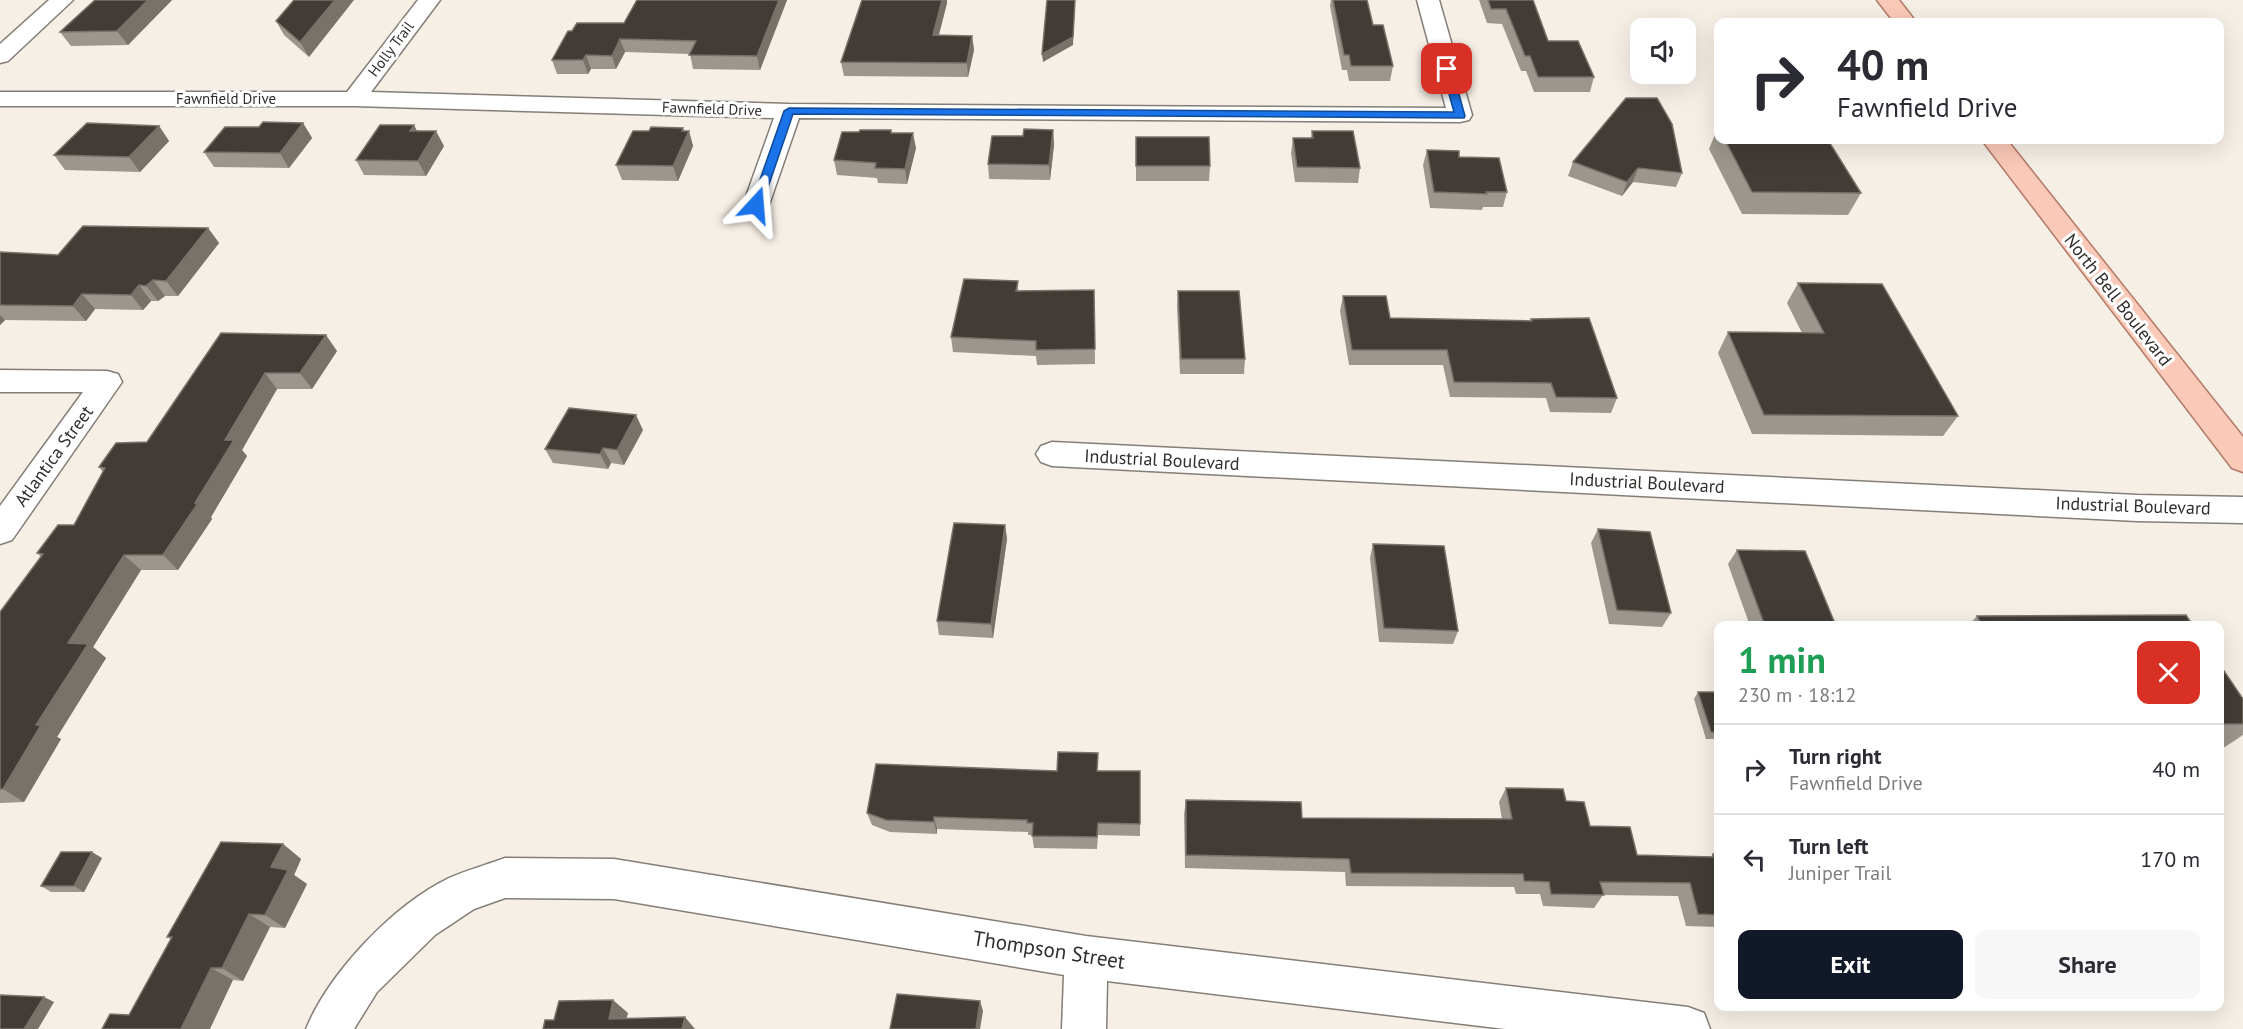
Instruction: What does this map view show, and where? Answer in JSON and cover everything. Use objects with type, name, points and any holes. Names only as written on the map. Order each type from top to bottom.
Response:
[{"type":"main road","points":[[1888,0],[1902,18]]},
{"type":"main road","name":"North Bell Boulevard","points":[[1997,144],[2243,460]]},
{"type":"street","points":[[0,57],[62,0]]},
{"type":"street","name":"Holly Trail","points":[[354,99],[429,0]]},
{"type":"street","name":"Fawnfield Drive","points":[[0,99],[354,99],[789,111],[1460,116],[1428,0]]},
{"type":"street","points":[[756,205],[789,111]]},
{"type":"street","name":"Atlantica Street","points":[[0,381],[107,382],[0,531]]},
{"type":"street","name":"Industrial Boulevard","points":[[1052,454],[2137,508],[2243,510]]},
{"type":"street","name":"Thompson Street","points":[[328,1029],[362,977],[420,920],[462,893],[505,878],[614,879],[1086,957],[1688,1029]]},
{"type":"street","points":[[1084,1029],[1086,957]]},
{"type":"building","points":[[95,0],[148,0],[117,31],[60,32]]},
{"type":"building","points":[[294,0],[335,0],[300,42],[276,21]]},
{"type":"building","points":[[637,0],[779,0],[757,56],[689,55],[696,41],[620,39],[612,56],[586,55],[583,60],[552,60],[568,31],[572,31],[577,23],[624,23]]},
{"type":"building","points":[[862,0],[942,0],[933,35],[972,36],[967,63],[841,62]]},
{"type":"building","points":[[1047,0],[1075,0],[1073,37],[1042,54]]},
{"type":"building","points":[[1333,0],[1367,0],[1373,25],[1383,25],[1393,66],[1351,66],[1349,55],[1344,55]]},
{"type":"building","points":[[1488,0],[1533,0],[1548,41],[1578,41],[1594,77],[1538,77],[1530,56],[1525,56],[1506,9],[1491,9]]},
{"type":"building","points":[[1626,98],[1657,98],[1672,124],[1682,173],[1638,168],[1627,182],[1573,162]]},
{"type":"building","points":[[263,122],[303,123],[280,153],[204,152],[225,127],[259,127]]},
{"type":"building","points":[[87,123],[159,126],[129,157],[54,155]]},
{"type":"building","points":[[380,125],[414,125],[410,131],[436,131],[418,161],[356,160]]},
{"type":"building","points":[[651,127],[683,128],[682,131],[689,131],[673,166],[616,165],[633,131],[649,131]]},
{"type":"building","points":[[1024,129],[1053,130],[1049,165],[988,164],[992,136],[1023,136]]},
{"type":"building","points":[[860,130],[913,133],[905,169],[875,168],[876,163],[834,160],[842,132],[859,132]]},
{"type":"building","points":[[1312,131],[1353,131],[1360,168],[1297,167],[1293,138],[1313,138]]},
{"type":"building","points":[[1136,137],[1209,137],[1210,166],[1136,166]]},
{"type":"building","points":[[1727,144],[1830,144],[1861,193],[1752,192]]},
{"type":"building","points":[[1427,150],[1459,151],[1459,157],[1499,158],[1507,192],[1486,192],[1487,194],[1434,192]]},
{"type":"building","points":[[83,226],[208,228],[166,281],[153,280],[146,286],[139,285],[131,295],[82,294],[73,306],[0,305],[0,252],[58,255]]},
{"type":"building","points":[[964,279],[1018,281],[1016,291],[1094,290],[1095,349],[1036,350],[1036,341],[951,337]]},
{"type":"building","points":[[1798,283],[1882,284],[1958,416],[1764,415],[1728,332],[1824,333]]},
{"type":"building","points":[[1178,291],[1239,291],[1245,359],[1181,359]]},
{"type":"building","points":[[1343,296],[1386,296],[1390,318],[1532,321],[1531,319],[1589,318],[1617,398],[1556,397],[1551,383],[1454,382],[1447,350],[1352,350]]},
{"type":"building","points":[[221,333],[326,335],[300,373],[265,373],[225,440],[234,440],[195,503],[198,503],[163,555],[124,555],[68,643],[88,644],[36,725],[41,725],[3,789],[0,789],[0,612],[43,554],[37,553],[58,525],[74,525],[105,468],[99,467],[116,443],[147,442]]},
{"type":"building","points":[[569,408],[636,415],[617,450],[603,448],[600,454],[545,449]]},
{"type":"building","points":[[954,523],[1005,525],[991,624],[937,621]]},
{"type":"building","points":[[1598,529],[1650,532],[1671,613],[1617,610]]},
{"type":"building","points":[[1373,544],[1444,546],[1458,631],[1384,628]]},
{"type":"building","points":[[1737,550],[1805,551],[1834,621],[1763,621]]},
{"type":"building","points":[[2186,615],[2190,621],[1980,621],[1977,616]]},
{"type":"building","points":[[2224,671],[2243,699],[2243,724],[2224,724]]},
{"type":"building","points":[[1698,692],[1714,692],[1714,732],[1711,732]]},
{"type":"building","points":[[1058,752],[1098,753],[1097,771],[1140,771],[1140,824],[1098,823],[1097,837],[1032,836],[1033,823],[1027,823],[1027,820],[934,817],[934,822],[886,820],[867,813],[876,764],[1057,771]]},
{"type":"building","points":[[1506,788],[1563,789],[1566,801],[1584,802],[1590,826],[1630,827],[1637,855],[1713,857],[1714,854],[1714,915],[1698,914],[1690,883],[1600,882],[1604,895],[1551,894],[1549,882],[1524,881],[1523,874],[1351,873],[1349,859],[1186,855],[1186,800],[1301,802],[1302,818],[1512,819]]},
{"type":"building","points":[[221,842],[283,844],[271,867],[288,870],[265,915],[249,914],[222,968],[211,968],[181,1029],[102,1029],[110,1014],[129,1015],[172,937],[167,937]]},
{"type":"building","points":[[61,852],[92,852],[74,886],[41,886]]},
{"type":"building","points":[[897,994],[980,1001],[976,1029],[890,1029]]},
{"type":"building","points":[[0,995],[44,997],[24,1029],[0,1029]]},
{"type":"building","points":[[613,1000],[609,1019],[685,1017],[682,1029],[543,1029],[545,1020],[554,1020],[559,1001]]},
{"type":"route","points":[[756,205],[789,111],[1460,116],[1447,69]]}]
